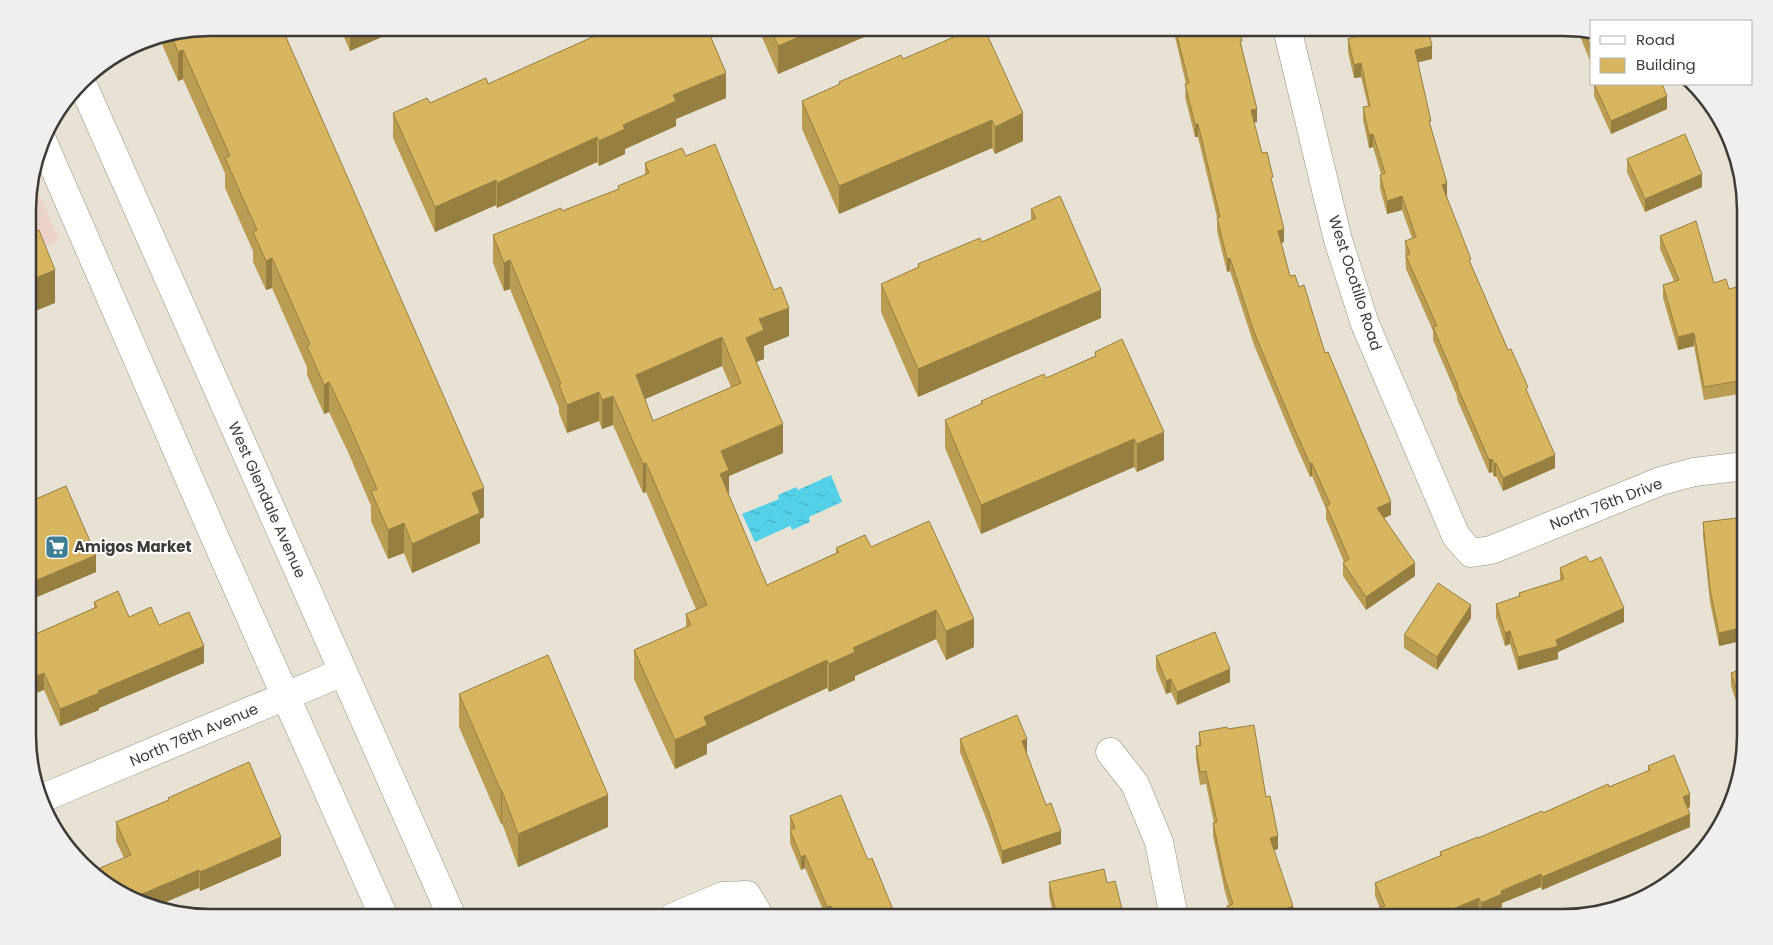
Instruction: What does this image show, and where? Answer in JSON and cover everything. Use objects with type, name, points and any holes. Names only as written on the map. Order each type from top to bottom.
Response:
[{"type":"main road","name":"West Ocotillo Road","points":[[1289,36],[1338,240],[1365,324],[1456,536],[1471,553]]},
{"type":"main road","name":"West Glendale Avenue","points":[[85,90],[448,909]]},
{"type":"main road","points":[[47,152],[380,909]]},
{"type":"main road","name":"North 76th Drive","points":[[1471,553],[1491,550],[1661,481],[1694,472],[1737,467]]},
{"type":"main road","name":"North 76th Avenue","points":[[48,797],[286,698],[343,672]]},
{"type":"main road","points":[[1110,752],[1135,784],[1159,842],[1172,908]]},
{"type":"main road","points":[[693,909],[723,896],[754,906]]},
{"type":"shaded area","points":[[38,191],[60,241],[37,248]]},
{"type":"water","points":[[831,475],[842,502],[809,517],[810,522],[792,530],[790,526],[755,542],[742,514],[779,499],[778,495],[796,487],[798,490]]},
{"type":"building","points":[[988,36],[1023,113],[995,127],[992,120],[839,186],[802,101],[840,84],[839,82],[901,55],[903,59],[954,37]]},
{"type":"building","points":[[1177,36],[1241,36],[1242,41],[1240,41],[1257,109],[1251,110],[1262,153],[1267,152],[1273,177],[1271,178],[1284,229],[1278,231],[1290,276],[1295,275],[1299,287],[1304,285],[1325,353],[1328,352],[1391,502],[1377,508],[1415,563],[1366,597],[1343,563],[1349,559],[1326,505],[1330,504],[1294,428],[1254,332],[1230,258],[1227,259],[1217,217],[1220,217],[1198,124],[1195,124],[1185,84],[1189,83]]},
{"type":"building","points":[[1430,36],[1432,46],[1415,50],[1431,121],[1429,121],[1447,183],[1442,185],[1471,259],[1469,260],[1508,350],[1511,349],[1528,387],[1526,389],[1555,455],[1503,478],[1496,463],[1494,464],[1492,459],[1489,460],[1433,327],[1437,326],[1406,256],[1410,254],[1405,241],[1416,237],[1402,196],[1387,201],[1380,175],[1385,173],[1373,134],[1369,135],[1363,107],[1370,106],[1361,63],[1354,65],[1348,39],[1354,37]]},
{"type":"building","points":[[199,37],[286,37],[484,488],[472,493],[480,513],[412,544],[404,523],[388,530],[371,491],[377,489],[348,422],[329,382],[324,385],[307,346],[310,344],[272,258],[266,261],[253,232],[257,230],[225,158],[230,156],[183,50],[178,52],[173,41],[177,40]]},
{"type":"building","points":[[593,37],[711,37],[726,73],[673,95],[676,101],[623,125],[625,129],[599,141],[597,137],[497,183],[496,180],[435,207],[393,113],[427,98],[430,103],[486,78],[488,84]]},
{"type":"building","points":[[774,37],[800,37],[778,46]]},
{"type":"building","points":[[1594,85],[1662,85],[1667,96],[1611,121]]},
{"type":"building","points":[[1685,134],[1702,174],[1645,199],[1627,159]]},
{"type":"building","points":[[715,144],[774,290],[781,287],[789,308],[759,319],[764,330],[746,338],[783,424],[721,451],[729,470],[720,474],[767,585],[839,552],[836,548],[865,535],[871,547],[929,521],[974,619],[946,631],[936,610],[853,648],[855,652],[829,664],[827,660],[704,717],[707,725],[675,740],[634,650],[691,625],[686,614],[707,605],[646,463],[643,464],[613,396],[602,400],[599,392],[567,405],[559,385],[561,384],[510,260],[504,263],[493,235],[561,208],[562,211],[619,189],[618,186],[649,173],[645,163],[682,148],[686,156]],"holes":[[[722,337],[741,383],[653,421],[636,375]]]},
{"type":"building","points":[[1060,196],[1101,290],[918,369],[881,284],[919,267],[918,264],[980,238],[982,242],[1036,218],[1031,209]]},
{"type":"building","points":[[1696,221],[1714,283],[1726,279],[1729,289],[1737,287],[1737,381],[1704,387],[1694,333],[1678,337],[1663,285],[1679,280],[1660,236]]},
{"type":"building","points":[[39,230],[55,270],[37,277],[37,231]]},
{"type":"building","points":[[1122,339],[1164,432],[1137,444],[1134,439],[981,505],[945,420],[983,403],[981,401],[1044,374],[1046,378],[1096,356],[1095,352]]},
{"type":"building","name":"Amigos Market","points":[[66,486],[96,555],[37,580],[36,499]]},
{"type":"building","points":[[1737,518],[1737,629],[1719,633],[1710,589],[1703,522]]},
{"type":"building","points":[[1586,556],[1590,562],[1601,557],[1624,608],[1556,640],[1558,646],[1518,657],[1510,631],[1505,633],[1496,604],[1520,596],[1519,593],[1564,579],[1560,568]]},
{"type":"building","points":[[1438,583],[1471,605],[1437,657],[1404,635]]},
{"type":"building","points":[[118,591],[129,617],[151,607],[159,625],[189,612],[204,646],[60,709],[44,673],[36,676],[36,634],[97,607],[94,602]]},
{"type":"building","points":[[1215,632],[1230,669],[1177,692],[1171,679],[1166,681],[1156,656]]},
{"type":"building","points":[[548,655],[608,795],[518,834],[502,791],[459,694]]},
{"type":"building","points":[[1737,671],[1737,691],[1731,673]]},
{"type":"building","points":[[1017,715],[1027,739],[1022,741],[1046,805],[1051,803],[1061,831],[1002,851],[960,739]]},
{"type":"building","points":[[1254,725],[1266,797],[1270,796],[1278,836],[1270,838],[1293,906],[1288,908],[1228,908],[1227,906],[1233,904],[1225,879],[1213,823],[1217,822],[1206,771],[1200,772],[1196,746],[1201,745],[1199,732],[1227,727],[1228,729]]},
{"type":"building","points":[[1674,755],[1690,794],[1683,797],[1690,814],[1542,877],[1541,874],[1501,891],[1502,894],[1481,903],[1479,898],[1455,908],[1381,908],[1385,906],[1375,883],[1442,855],[1440,852],[1542,811],[1543,813],[1608,784],[1609,787],[1650,770],[1648,766]]},
{"type":"building","points":[[249,762],[281,837],[200,872],[199,870],[142,894],[114,879],[100,868],[131,855],[116,822],[169,800],[168,798]]},
{"type":"building","points":[[841,795],[868,860],[872,858],[893,908],[827,907],[805,855],[801,857],[790,830],[795,828],[790,816]]},
{"type":"building","points":[[1104,869],[1107,883],[1115,881],[1122,908],[1055,908],[1049,882]]},
{"type":"place","name":"Amigos Market","points":[[57,547]]}]
